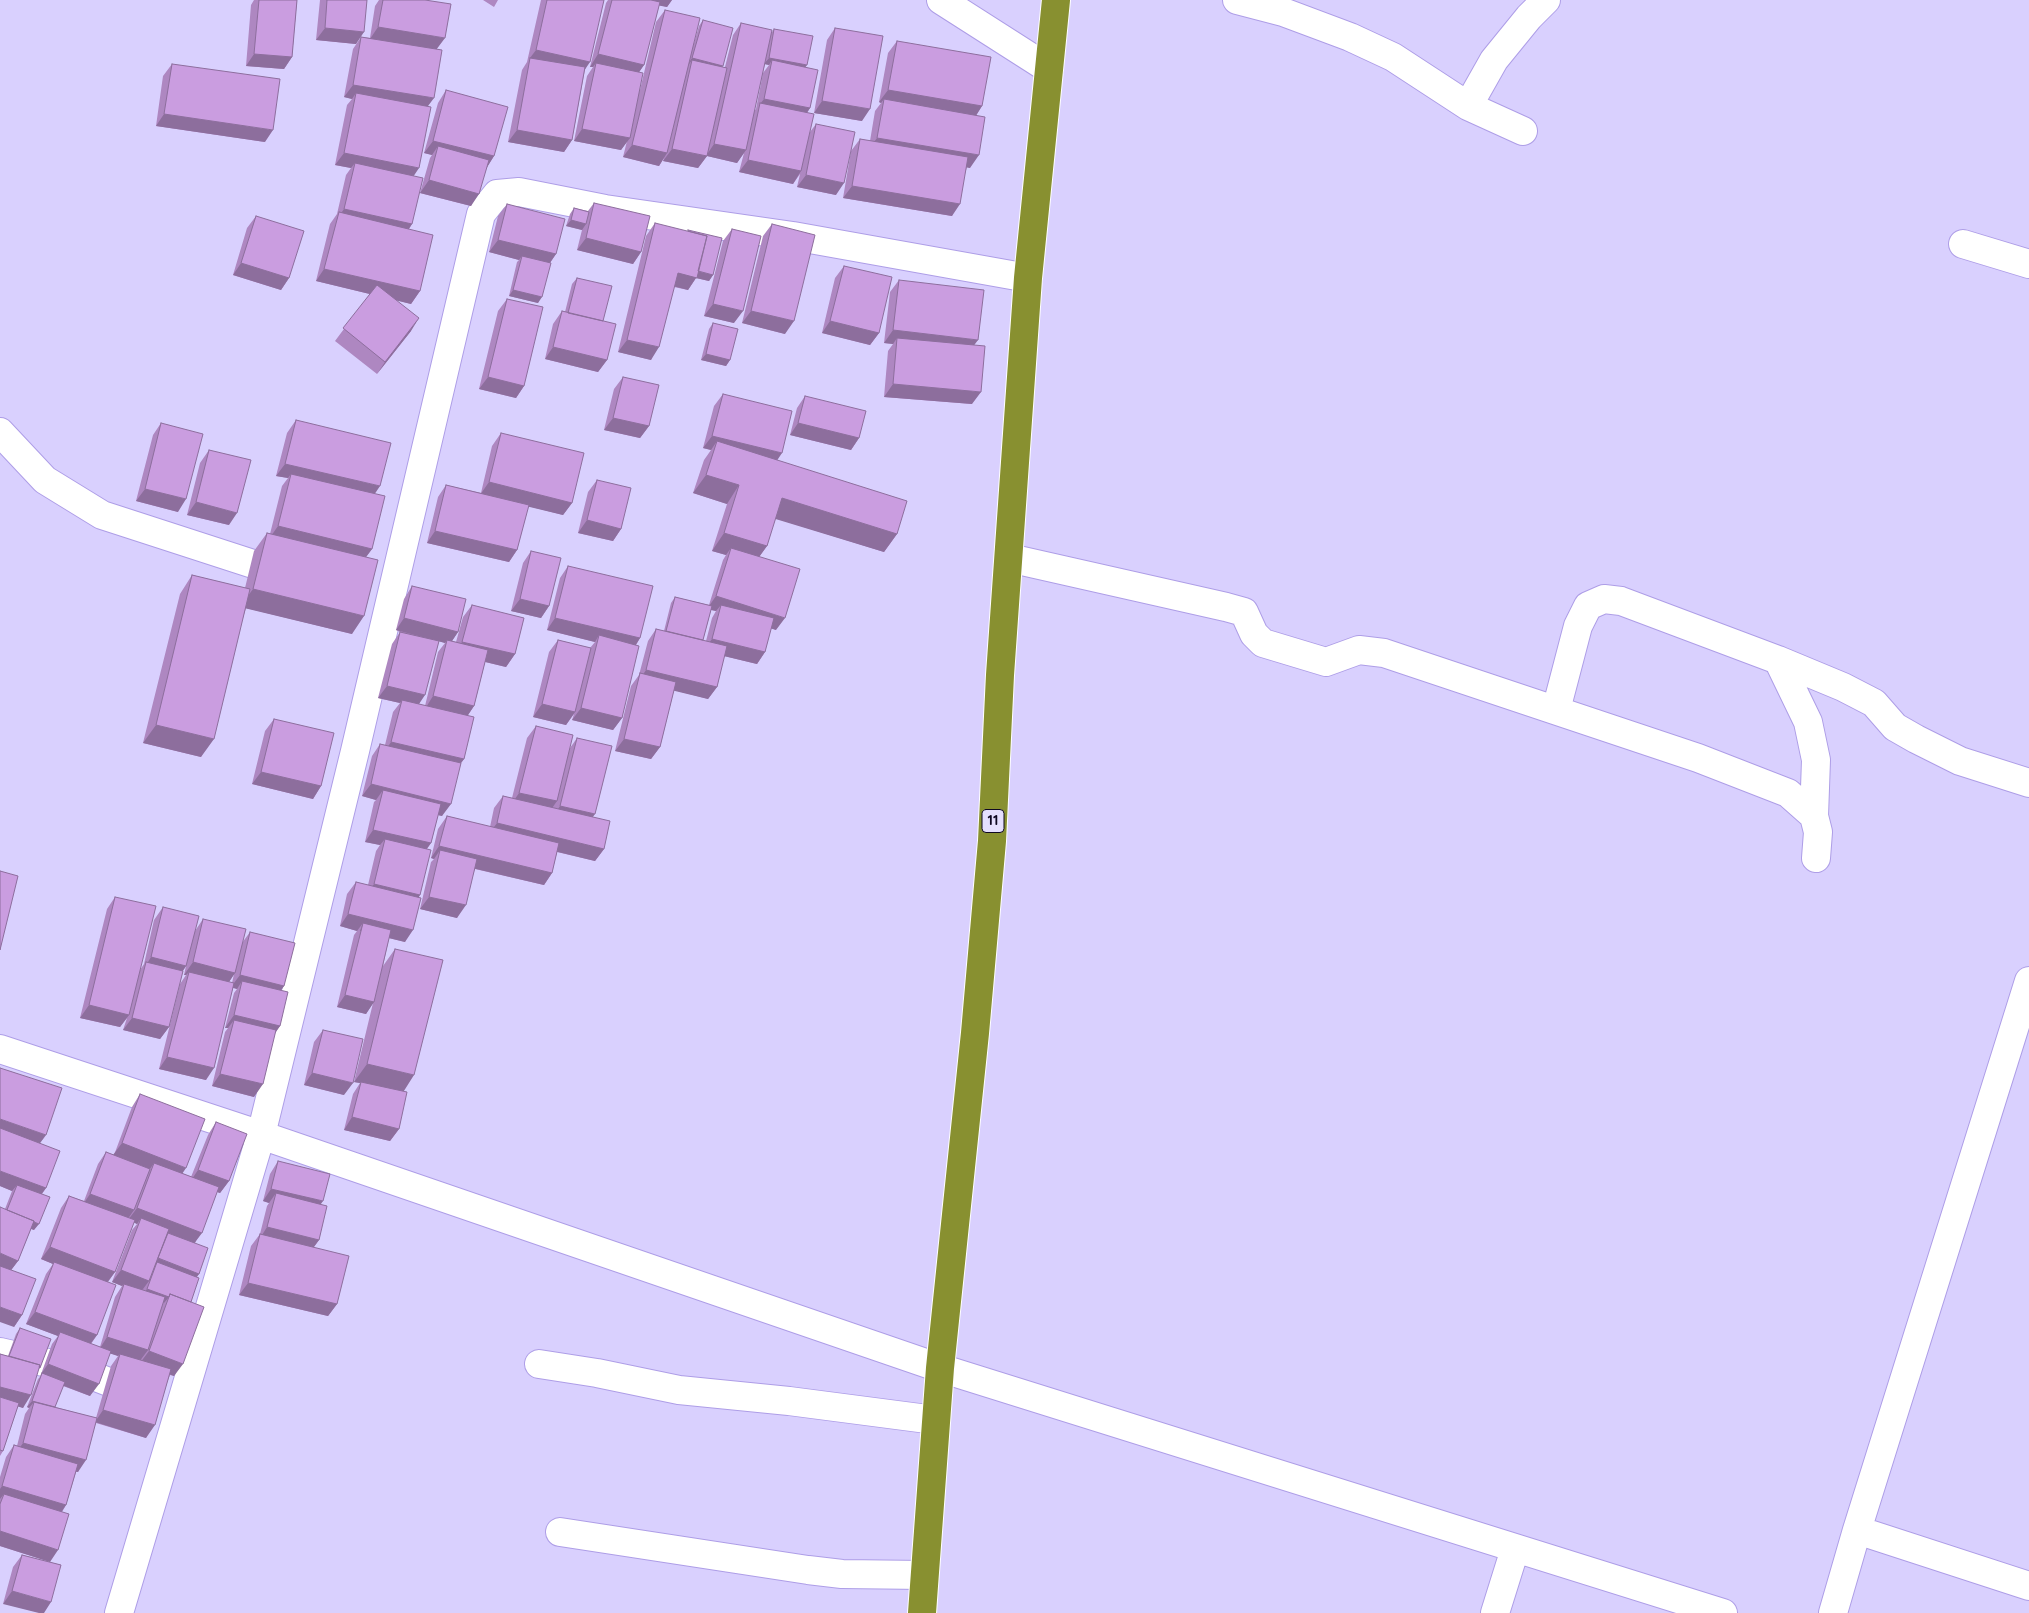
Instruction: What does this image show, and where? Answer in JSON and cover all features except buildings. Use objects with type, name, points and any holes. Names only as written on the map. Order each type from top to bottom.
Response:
[{"type":"highway","name":"11","points":[[922,1613],[935,1420],[975,1033],[990,860],[1000,675],[1028,278],[1056,0]]},
{"type":"street","points":[[941,0],[1049,69]]},
{"type":"street","points":[[1237,0],[1282,12],[1350,37],[1394,57],[1468,106],[1523,131]]},
{"type":"street","points":[[1468,106],[1494,60],[1529,17],[1546,0]]},
{"type":"street","points":[[119,1613],[261,1135],[380,603],[481,214],[497,194],[519,192],[605,209],[793,236],[1028,278]]},
{"type":"street","points":[[1963,244],[2029,264]]},
{"type":"street","points":[[0,432],[45,480],[102,515],[198,548],[313,583]]},
{"type":"street","points":[[1009,558],[1183,596],[1244,612],[1254,634],[1263,643],[1326,662],[1359,650],[1384,653],[1698,758],[1788,793],[1814,816]]},
{"type":"street","points":[[1556,710],[1578,626],[1588,606],[1604,599],[1621,601],[1778,660],[1843,687],[1874,703],[1895,727],[1952,756],[2029,783]]},
{"type":"street","points":[[1778,660],[1808,722],[1816,760],[1814,816],[1818,832],[1816,858]]},
{"type":"street","points":[[1833,1613],[1857,1530],[2029,980]]},
{"type":"street","points":[[0,1049],[261,1135],[940,1368],[1723,1613]]},
{"type":"street","points":[[0,1352],[78,1370],[179,1409]]},
{"type":"street","points":[[539,1364],[597,1373],[679,1390],[788,1401],[935,1420]]},
{"type":"street","points":[[1857,1530],[2029,1586]]},
{"type":"street","points":[[560,1532],[808,1570],[842,1574],[924,1575]]},
{"type":"street","points":[[1496,1613],[1515,1549]]}]
